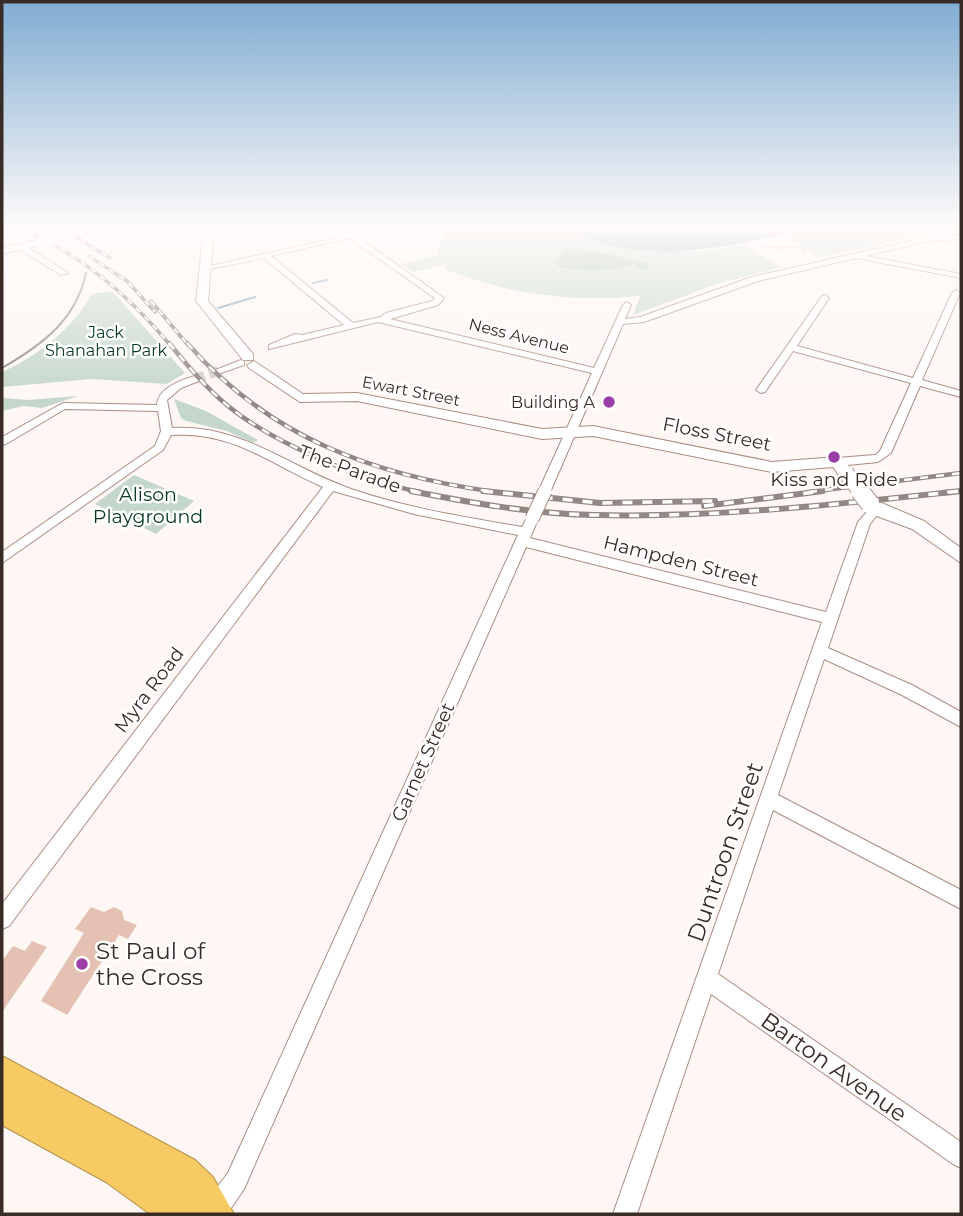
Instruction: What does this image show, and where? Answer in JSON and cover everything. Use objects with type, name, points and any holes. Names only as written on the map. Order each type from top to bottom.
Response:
[{"type":"highway","points":[[2,1075],[180,1175],[198,1192],[212,1214]]},
{"type":"highway","points":[[2,1104],[134,1177],[158,1193],[180,1214]]},
{"type":"street","name":"Ewart Street","points":[[204,284],[202,301],[248,362],[300,398],[356,397],[542,434],[571,432]]},
{"type":"street","points":[[300,284],[350,325]]},
{"type":"street","points":[[383,320],[389,315],[436,303],[440,298],[420,284]]},
{"type":"street","points":[[620,322],[641,320],[742,284]]},
{"type":"street","points":[[956,293],[883,456],[842,467],[873,507],[918,525],[961,557]]},
{"type":"street","points":[[761,390],[825,298]]},
{"type":"street","name":"Garnet Street","points":[[212,1214],[236,1181],[599,372],[626,305]]},
{"type":"street","name":"Ness Avenue","points":[[272,347],[350,325],[383,320],[599,372]]},
{"type":"street","points":[[791,347],[961,394]]},
{"type":"street","points":[[218,371],[248,362]]},
{"type":"street","points":[[2,558],[159,448],[165,442],[167,432],[162,399],[172,389],[195,379]]},
{"type":"street","points":[[2,442],[63,406],[162,408]]},
{"type":"street","name":"The Parade","points":[[167,432],[193,428],[219,432],[330,486],[423,514],[527,531]]},
{"type":"street","name":"Floss Street","points":[[571,432],[593,431],[772,467],[842,467]]},
{"type":"street","name":"Myra Road","points":[[2,919],[330,486]]},
{"type":"street","name":"Duntroon Street","points":[[625,1214],[864,522],[873,507]]},
{"type":"street","name":"Hampden Street","points":[[527,531],[831,619]]},
{"type":"street","points":[[821,651],[906,690],[961,720]]},
{"type":"street","points":[[769,799],[961,900]]},
{"type":"street","name":"Barton Avenue","points":[[708,979],[961,1156]]},
{"type":"green space","points":[[490,284],[718,284],[633,315],[640,296],[566,297]]},
{"type":"green space","name":"Jack Shanahan Park","points":[[112,291],[185,373],[167,384],[91,379],[2,387],[2,372],[53,340],[75,319],[92,294]]},
{"type":"green space","points":[[78,396],[42,408],[23,406],[2,411],[2,398],[28,400]]},
{"type":"green space","points":[[174,399],[206,411],[258,440],[253,443],[227,431],[186,421],[181,418]]},
{"type":"green space","name":"Alison Playground","points":[[134,475],[194,501],[156,534],[95,504]]},
{"type":"building","name":"St Paul of the Cross","points":[[91,907],[104,912],[114,907],[122,911],[124,920],[137,925],[128,939],[119,935],[67,1015],[41,1001],[84,933],[75,929]]},
{"type":"building","points":[[32,941],[47,947],[2,1012],[2,961],[13,946],[25,951]]},
{"type":"waterway","points":[[218,308],[255,297]]},
{"type":"tunnel","points":[[195,379],[218,371]]},
{"type":"tram line","points":[[2,368],[31,350],[55,330],[66,318],[83,284]]},
{"type":"railway","points":[[109,284],[137,308],[170,345]]},
{"type":"railway","points":[[129,284],[155,312]]},
{"type":"railway","points":[[151,301],[188,345]]},
{"type":"railway","points":[[169,343],[220,399],[247,420],[293,447],[346,470],[420,492]]},
{"type":"railway","points":[[187,343],[219,376],[253,404],[326,447],[407,475],[495,492]]},
{"type":"railway","points":[[809,492],[961,473]]},
{"type":"railway","points":[[411,491],[526,510],[641,515],[778,509],[961,491],[947,492]]},
{"type":"railway","points":[[483,491],[600,503],[715,501]]},
{"type":"railway","points":[[704,506],[823,491]]},
{"type":"place","name":"Building A","points":[[609,402]]},
{"type":"place","name":"Kiss and Ride","points":[[834,457]]},
{"type":"place","name":"St Paul of the Cross","points":[[82,964]]}]
